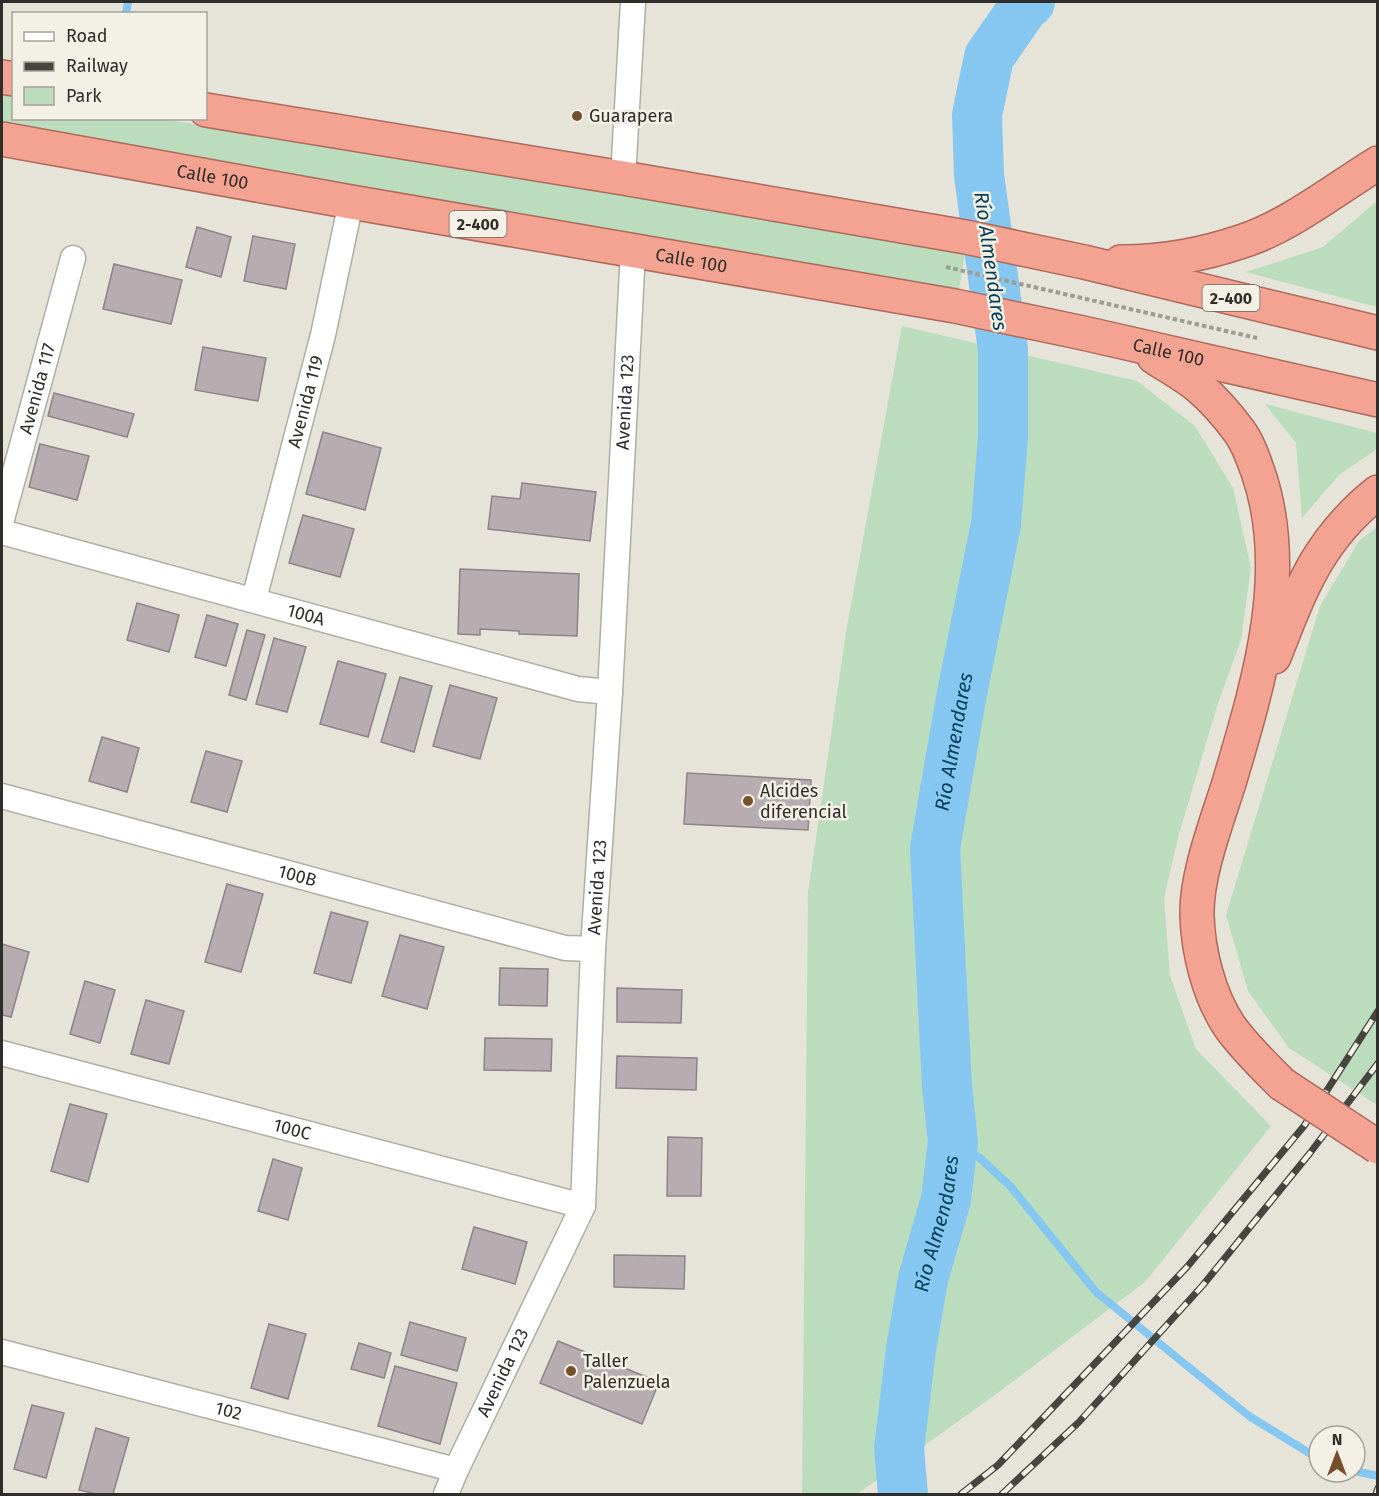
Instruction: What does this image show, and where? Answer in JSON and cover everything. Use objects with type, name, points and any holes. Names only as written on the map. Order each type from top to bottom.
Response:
[{"type":"highway","name":"2-400","points":[[207,110],[966,237],[1084,262],[1377,333]]},
{"type":"highway","name":"Calle 100","points":[[2,139],[351,202],[955,306],[1377,400]]},
{"type":"highway","points":[[1084,262],[1143,262],[1244,241],[1292,218],[1377,163]]},
{"type":"highway","points":[[1137,346],[1199,387],[1239,432],[1251,454],[1264,492],[1272,538],[1273,572],[1266,634],[1249,717],[1202,875],[1197,912],[1204,964],[1217,1003],[1230,1026],[1252,1054],[1282,1084],[1377,1147]]},
{"type":"highway","points":[[1249,717],[1308,575],[1345,524],[1377,492]]},
{"type":"street","points":[[623,178],[633,2]]},
{"type":"street","name":"Avenida 119","points":[[254,599],[323,335],[351,202]]},
{"type":"street","name":"Avenida 123","points":[[446,1494],[583,1206],[593,949],[610,692],[633,251]]},
{"type":"street","name":"Avenida 117","points":[[2,519],[73,258]]},
{"type":"street","name":"100A","points":[[2,532],[254,599],[578,690],[610,692]]},
{"type":"street","name":"100B","points":[[2,796],[565,948],[593,949]]},
{"type":"street","name":"100C","points":[[2,1053],[583,1206]]},
{"type":"street","name":"102","points":[[2,1352],[456,1470]]},
{"type":"path","points":[[962,270],[1265,340]]},
{"type":"green space","points":[[2,92],[12,94],[12,120],[168,120],[407,158],[965,253],[959,289],[620,234],[2,124]]},
{"type":"green space","points":[[1377,201],[1377,307],[1246,272],[1323,247]]},
{"type":"green space","points":[[902,326],[1137,381],[1195,426],[1233,488],[1251,568],[1241,640],[1218,703],[1179,834],[1164,898],[1170,976],[1196,1049],[1271,1126],[1145,1282],[999,1392],[857,1494],[802,1494],[808,893],[846,632]]},
{"type":"green space","points":[[1265,404],[1377,433],[1377,449],[1339,475],[1302,518],[1296,443]]},
{"type":"green space","points":[[1377,527],[1377,1105],[1289,1048],[1248,991],[1226,915],[1320,606],[1359,541]]},
{"type":"building","points":[[197,227],[231,237],[221,277],[186,267]]},
{"type":"building","points":[[253,236],[295,244],[286,289],[244,281]]},
{"type":"building","points":[[114,264],[182,280],[171,324],[103,309]]},
{"type":"building","points":[[203,347],[266,358],[258,401],[195,390]]},
{"type":"building","points":[[54,393],[134,414],[127,437],[48,416]]},
{"type":"building","points":[[323,432],[381,448],[365,510],[306,494]]},
{"type":"building","points":[[40,444],[89,456],[77,500],[29,487]]},
{"type":"building","points":[[522,483],[596,492],[590,541],[488,529],[492,496],[520,499]]},
{"type":"building","points":[[303,515],[354,529],[340,577],[289,563]]},
{"type":"building","points":[[460,569],[579,574],[577,636],[519,634],[519,631],[480,629],[480,635],[458,634]]},
{"type":"building","points":[[137,603],[179,615],[169,652],[127,640]]},
{"type":"building","points":[[207,615],[238,624],[226,666],[195,657]]},
{"type":"building","points":[[247,630],[265,635],[246,700],[229,695]]},
{"type":"building","points":[[274,638],[306,647],[287,712],[256,704]]},
{"type":"building","points":[[338,661],[386,674],[368,737],[320,724]]},
{"type":"building","points":[[400,677],[432,686],[414,752],[381,742]]},
{"type":"building","points":[[450,685],[497,698],[480,759],[433,746]]},
{"type":"building","points":[[102,737],[139,748],[127,792],[89,781]]},
{"type":"building","points":[[206,751],[242,761],[227,812],[191,802]]},
{"type":"building","points":[[687,773],[811,780],[808,830],[684,824]]},
{"type":"building","points":[[227,884],[263,894],[241,972],[205,962]]},
{"type":"building","points":[[331,912],[368,922],[351,983],[314,973]]},
{"type":"building","points":[[400,935],[444,947],[427,1009],[382,996]]},
{"type":"building","points":[[2,944],[29,952],[11,1017],[2,1015]]},
{"type":"building","points":[[500,968],[548,969],[547,1006],[499,1005]]},
{"type":"building","points":[[85,981],[115,990],[100,1043],[70,1034]]},
{"type":"building","points":[[617,988],[682,990],[681,1023],[617,1022]]},
{"type":"building","points":[[146,1000],[184,1011],[169,1064],[131,1054]]},
{"type":"building","points":[[485,1038],[552,1039],[551,1071],[484,1070]]},
{"type":"building","points":[[617,1056],[697,1058],[696,1090],[616,1088]]},
{"type":"building","points":[[70,1104],[107,1114],[88,1182],[51,1171]]},
{"type":"building","points":[[668,1137],[702,1138],[701,1196],[667,1196]]},
{"type":"building","points":[[273,1159],[302,1168],[288,1220],[258,1211]]},
{"type":"building","points":[[474,1227],[527,1242],[515,1284],[462,1269]]},
{"type":"building","points":[[614,1255],[685,1256],[684,1289],[614,1287]]},
{"type":"building","points":[[410,1322],[466,1338],[457,1371],[401,1355]]},
{"type":"building","points":[[269,1324],[306,1334],[288,1399],[251,1388]]},
{"type":"building","points":[[558,1341],[659,1382],[642,1424],[540,1383]]},
{"type":"building","points":[[359,1343],[391,1353],[384,1378],[351,1369]]},
{"type":"building","points":[[395,1366],[457,1383],[440,1444],[378,1426]]},
{"type":"building","points":[[32,1405],[64,1413],[46,1478],[14,1469]]},
{"type":"building","points":[[96,1428],[129,1438],[113,1494],[96,1494],[79,1490]]},
{"type":"waterway","points":[[126,12],[128,2]]},
{"type":"waterway","name":"Río Almendares","points":[[903,1494],[899,1449],[911,1349],[923,1279],[946,1199],[953,1142],[947,1087],[935,848],[962,693],[996,524],[1003,437],[1003,350],[979,175],[977,115],[989,57],[1023,8],[1030,2]]},
{"type":"waterway","points":[[953,1142],[980,1158],[1011,1187],[1096,1292],[1249,1416],[1307,1452]]},
{"type":"waterway","points":[[1367,1474],[1378,1476]]},
{"type":"railway","points":[[961,1494],[998,1465],[1187,1267],[1304,1126],[1378,1011]]},
{"type":"railway","points":[[1002,1494],[1079,1422],[1203,1285],[1310,1153],[1378,1063]]},
{"type":"railway","points":[[1376,1494],[1378,1488]]},
{"type":"place","name":"Guarapera","points":[[577,116]]},
{"type":"place","name":"Alcides diferencial","points":[[748,801]]},
{"type":"place","name":"Taller Palenzuela","points":[[571,1371]]}]
